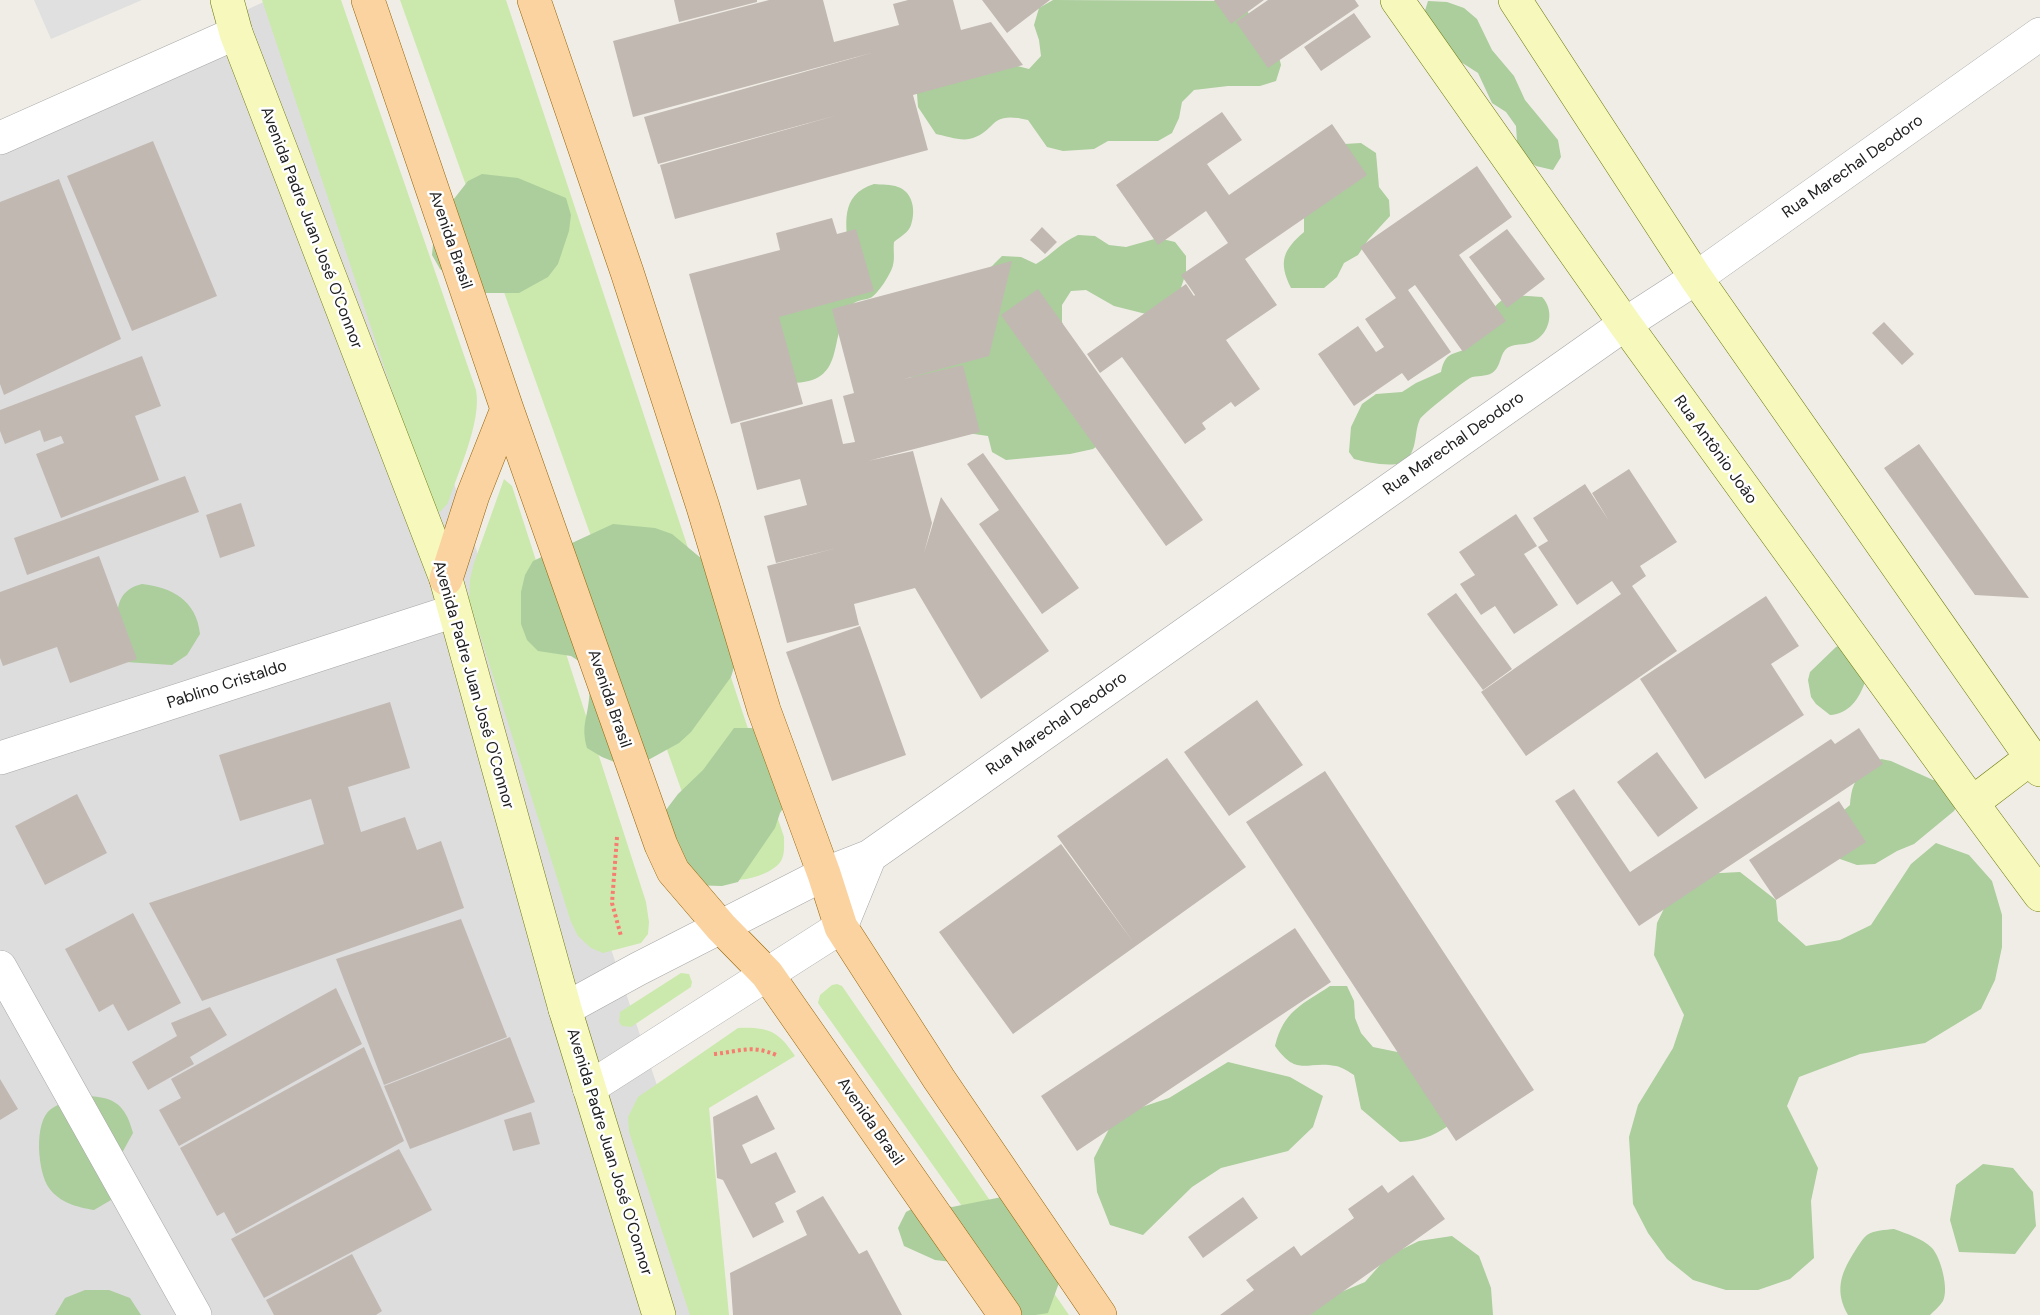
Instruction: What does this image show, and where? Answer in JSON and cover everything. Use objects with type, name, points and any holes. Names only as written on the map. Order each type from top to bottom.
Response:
[{"type":"main road","name":"Avenida Padre Juan José O'Connor","points":[[227,0],[236,33],[446,579],[565,1009],[659,1315]]},
{"type":"main road","name":"Avenida Brasil","points":[[368,0],[507,409],[661,845],[673,871],[721,927],[767,974],[1005,1315]]},
{"type":"main road","points":[[534,0],[627,272],[703,507],[764,710],[841,927],[939,1079],[1100,1315]]},
{"type":"main road","points":[[1515,0],[1696,278],[2036,764],[1972,803]]},
{"type":"main road","name":"Rua Antônio João","points":[[1409,4],[1624,324],[2040,895]]},
{"type":"main road","points":[[446,579],[472,495],[507,409]]},
{"type":"street","points":[[0,138],[236,33]]},
{"type":"street","name":"Rua Marechal Deodoro","points":[[565,1009],[824,874],[870,856],[1624,324],[1696,278],[2040,34]]},
{"type":"street","name":"Pablino Cristaldo","points":[[0,758],[454,611]]},
{"type":"street","points":[[589,1088],[841,927],[870,856]]},
{"type":"street","points":[[0,967],[195,1315]]},
{"type":"shaded area","points":[[34,0],[142,0],[51,39]]},
{"type":"shaded area","points":[[268,0],[291,0],[669,1121],[695,1315],[0,1315],[0,123]]},
{"type":"green space","points":[[262,0],[341,0],[476,390],[476,416],[468,446],[448,503],[440,512],[436,510],[427,495]]},
{"type":"green space","points":[[400,0],[506,0],[784,837],[784,852],[781,861],[764,873],[734,880],[723,877],[708,865]]},
{"type":"green space","points":[[1053,0],[1236,1],[1248,12],[1261,43],[1277,49],[1281,65],[1276,81],[1260,86],[1228,86],[1194,90],[1182,102],[1179,118],[1172,133],[1158,141],[1108,141],[1094,149],[1063,151],[1047,147],[1028,120],[1015,118],[999,120],[985,132],[969,139],[936,134],[918,107],[916,81],[994,60],[1029,69],[1041,56],[1034,25],[1039,8]]},
{"type":"green space","points":[[1428,1],[1447,2],[1464,8],[1477,19],[1492,50],[1514,76],[1525,100],[1558,140],[1561,157],[1553,170],[1536,166],[1523,157],[1517,141],[1516,126],[1506,112],[1492,103],[1478,73],[1436,46],[1423,17]]},
{"type":"green space","points":[[1361,143],[1376,153],[1379,187],[1389,200],[1390,216],[1358,255],[1344,263],[1337,277],[1324,288],[1291,288],[1285,271],[1285,257],[1291,245],[1304,232],[1304,215],[1344,144]]},
{"type":"green space","points":[[482,174],[518,178],[566,198],[571,215],[569,231],[558,264],[548,277],[519,293],[483,293],[466,289],[440,269],[432,255],[435,223],[468,181]]},
{"type":"green space","points":[[874,184],[895,186],[907,193],[913,208],[910,228],[894,242],[892,268],[880,289],[870,298],[852,304],[843,319],[829,367],[821,375],[809,381],[791,383],[767,322],[849,254],[846,222],[850,203],[855,195]]},
{"type":"green space","points":[[1078,235],[1095,236],[1109,245],[1126,247],[1158,238],[1175,242],[1186,256],[1186,273],[1175,305],[1146,314],[1114,306],[1086,290],[1071,291],[1062,305],[1062,322],[1105,441],[1093,449],[1070,454],[1006,460],[992,452],[988,436],[939,429],[911,377],[989,269],[1002,256],[1021,257],[1036,264]]},
{"type":"green space","points":[[1513,295],[1542,297],[1546,302],[1549,320],[1541,336],[1530,343],[1509,347],[1492,373],[1470,378],[1428,411],[1420,419],[1413,450],[1400,463],[1370,463],[1354,459],[1349,452],[1351,427],[1362,404],[1376,394],[1402,392],[1441,372],[1446,359],[1472,344],[1492,310],[1501,301]]},
{"type":"green space","points":[[504,479],[512,486],[646,902],[648,934],[641,943],[603,953],[591,948],[578,936],[571,922],[469,600],[470,579],[474,563]]},
{"type":"green space","points":[[613,524],[655,528],[672,534],[708,564],[736,661],[731,677],[691,732],[679,743],[650,759],[635,763],[617,763],[587,748],[584,728],[590,690],[585,665],[571,656],[538,651],[527,640],[521,624],[521,592],[525,575],[533,561]]},
{"type":"green space","points":[[142,584],[173,592],[188,604],[198,622],[200,634],[187,655],[172,665],[126,662],[118,627],[119,605],[123,596],[130,589]]},
{"type":"green space","points":[[1844,644],[1865,682],[1860,694],[1848,709],[1830,715],[1811,697],[1808,680],[1810,672],[1836,647]]},
{"type":"green space","points":[[734,728],[769,731],[789,799],[780,813],[775,828],[738,882],[722,886],[689,885],[656,823],[678,794],[703,770]]},
{"type":"green space","points":[[1881,759],[1891,761],[1933,780],[1948,773],[1958,804],[1954,811],[1914,844],[1875,864],[1857,865],[1840,859],[1835,851],[1837,816],[1850,805],[1858,777]]},
{"type":"green space","points":[[1936,843],[1969,855],[1992,881],[2002,915],[2002,947],[1995,980],[1981,1009],[1925,1043],[1860,1054],[1799,1077],[1787,1106],[1818,1168],[1811,1201],[1814,1258],[1790,1279],[1758,1290],[1726,1290],[1693,1280],[1667,1259],[1648,1233],[1633,1204],[1629,1137],[1638,1105],[1673,1048],[1684,1015],[1654,955],[1657,923],[1672,892],[1701,874],[1740,872],[1776,900],[1778,921],[1806,946],[1840,940],[1871,925],[1911,864]]},
{"type":"green space","points":[[681,973],[689,974],[691,987],[631,1027],[622,1026],[619,1022],[620,1012]]},
{"type":"green space","points":[[832,985],[842,986],[1069,1315],[1039,1315],[818,1003],[820,995]]},
{"type":"green space","points":[[1330,986],[1347,986],[1354,1001],[1355,1018],[1361,1033],[1373,1047],[1407,1054],[1448,1126],[1425,1138],[1400,1142],[1361,1109],[1354,1075],[1336,1066],[1296,1065],[1283,1056],[1275,1046],[1283,1024],[1295,1010]]},
{"type":"green space","points":[[738,1028],[758,1028],[772,1032],[795,1056],[709,1108],[729,1315],[690,1315],[629,1132],[628,1117],[638,1097]]},
{"type":"green space","points":[[1228,1062],[1290,1077],[1323,1096],[1313,1127],[1288,1151],[1221,1168],[1192,1187],[1143,1235],[1110,1225],[1097,1192],[1094,1158],[1110,1127],[1136,1109],[1169,1098]]},
{"type":"green space","points":[[81,1096],[101,1097],[116,1103],[126,1114],[133,1133],[117,1162],[111,1200],[94,1210],[69,1204],[53,1193],[45,1181],[40,1160],[40,1136],[45,1116],[54,1107]]},
{"type":"green space","points":[[1983,1164],[2013,1168],[2033,1192],[2036,1226],[2015,1254],[1959,1252],[1950,1220],[1956,1185]]},
{"type":"green space","points":[[1002,1197],[1060,1280],[1048,1313],[1005,1315],[952,1262],[935,1260],[904,1246],[898,1228],[906,1212],[921,1204],[937,1203],[952,1207]]},
{"type":"green space","points":[[1894,1229],[1932,1248],[1941,1266],[1945,1282],[1943,1301],[1930,1315],[1848,1315],[1840,1291],[1842,1276],[1849,1262],[1867,1235]]},
{"type":"green space","points":[[1452,1236],[1479,1256],[1491,1288],[1493,1315],[1296,1315],[1301,1309],[1365,1282],[1388,1256],[1419,1241]]},
{"type":"green space","points":[[85,1290],[109,1290],[130,1298],[141,1315],[55,1315],[65,1298]]},
{"type":"building","points":[[674,0],[757,0],[757,2],[679,22]]},
{"type":"building","points":[[769,0],[823,0],[834,42],[899,25],[893,4],[908,0],[953,0],[961,30],[991,22],[1023,65],[913,95],[928,150],[675,219],[660,165],[838,115],[658,164],[644,117],[875,52],[633,117],[613,41]]},
{"type":"building","points":[[982,0],[1050,0],[1007,33]]},
{"type":"building","points":[[1214,0],[1264,0],[1231,24]]},
{"type":"building","points":[[1268,0],[1355,0],[1359,6],[1268,68],[1236,22]]},
{"type":"building","points":[[1354,13],[1371,37],[1321,71],[1304,47]]},
{"type":"building","points":[[1222,112],[1242,140],[1207,164],[1229,195],[1332,124],[1367,175],[1245,259],[1277,305],[1226,340],[1260,389],[1235,407],[1231,402],[1202,423],[1206,429],[1185,444],[1122,357],[1100,373],[1087,354],[1186,284],[1194,296],[1181,275],[1228,243],[1206,211],[1158,245],[1116,185]]},
{"type":"building","points":[[153,141],[217,296],[132,331],[67,176]]},
{"type":"building","points":[[1477,166],[1512,217],[1459,255],[1506,321],[1463,352],[1415,285],[1408,290],[1451,352],[1408,381],[1402,373],[1354,406],[1318,354],[1358,326],[1376,352],[1384,347],[1365,319],[1396,298],[1360,247]]},
{"type":"building","points":[[59,179],[121,339],[4,395],[0,384],[0,202]]},
{"type":"building","points":[[832,218],[837,234],[856,229],[874,291],[779,317],[803,404],[731,424],[689,274],[780,250],[776,233]]},
{"type":"building","points":[[1042,227],[1057,242],[1045,254],[1030,240]]},
{"type":"building","points":[[1507,229],[1545,279],[1507,308],[1469,257]]},
{"type":"building","points":[[1012,261],[989,356],[904,379],[963,365],[980,432],[868,461],[913,451],[932,523],[924,553],[941,497],[1049,651],[981,699],[915,588],[854,604],[859,625],[787,643],[767,566],[837,548],[776,563],[764,516],[807,505],[800,479],[757,490],[740,423],[832,399],[843,444],[855,442],[843,396],[854,393],[832,309]]},
{"type":"building","points":[[1038,289],[1203,520],[1166,546],[1001,315]]},
{"type":"building","points":[[1884,322],[1914,354],[1902,365],[1872,333]]},
{"type":"building","points":[[142,356],[161,406],[135,416],[159,480],[61,518],[36,454],[64,443],[61,436],[44,442],[40,430],[5,444],[0,431],[0,410]]},
{"type":"building","points":[[1919,444],[2029,598],[1975,595],[1884,468]]},
{"type":"building","points":[[983,453],[1079,588],[1042,614],[979,524],[999,510],[967,464]]},
{"type":"building","points":[[1629,469],[1677,542],[1640,566],[1646,576],[1632,586],[1677,651],[1526,756],[1481,692],[1621,594],[1612,581],[1577,605],[1538,547],[1548,541],[1533,518],[1585,484],[1609,521],[1592,493]]},
{"type":"building","points":[[185,476],[199,512],[27,575],[14,538]]},
{"type":"building","points":[[241,503],[255,546],[220,558],[206,515]]},
{"type":"building","points":[[1516,514],[1537,546],[1524,554],[1558,605],[1514,634],[1495,606],[1481,615],[1460,584],[1475,575],[1459,552]]},
{"type":"building","points":[[99,556],[137,659],[70,683],[57,647],[3,666],[0,658],[0,592]]},
{"type":"building","points":[[1456,593],[1512,669],[1483,690],[1427,614]]},
{"type":"building","points":[[1766,596],[1799,646],[1771,664],[1804,715],[1705,779],[1640,679]]},
{"type":"building","points":[[860,626],[906,755],[832,781],[786,652]]},
{"type":"building","points":[[1257,700],[1303,765],[1229,816],[1184,752]]},
{"type":"building","points":[[390,702],[410,768],[348,787],[361,832],[405,817],[417,850],[441,841],[464,908],[202,1001],[149,903],[324,844],[311,799],[240,821],[219,755]]},
{"type":"building","points":[[1859,728],[1883,764],[1639,926],[1555,801],[1574,789],[1630,872],[1831,739],[1835,744]]},
{"type":"building","points":[[1657,752],[1698,808],[1658,837],[1617,782]]},
{"type":"building","points":[[1167,758],[1246,867],[1013,1034],[939,932],[1061,844],[1134,943],[1057,836]]},
{"type":"building","points":[[1325,771],[1534,1090],[1456,1141],[1246,822]]},
{"type":"building","points":[[77,794],[107,853],[45,885],[15,826]]},
{"type":"building","points":[[1839,801],[1866,842],[1776,900],[1749,860]]},
{"type":"building","points":[[133,913],[181,1003],[128,1031],[113,1004],[99,1012],[65,949]]},
{"type":"building","points":[[461,919],[507,1037],[384,1085],[336,959]]},
{"type":"building","points":[[1295,928],[1331,982],[1077,1151],[1041,1096]]},
{"type":"building","points":[[336,988],[362,1044],[179,1146],[159,1110],[181,1098],[171,1079]]},
{"type":"building","points":[[210,1007],[227,1035],[190,1057],[194,1064],[148,1090],[132,1062],[177,1036],[171,1023]]},
{"type":"building","points":[[510,1037],[535,1102],[410,1149],[384,1086]]},
{"type":"building","points":[[364,1047],[404,1141],[236,1234],[224,1212],[217,1216],[180,1148]]},
{"type":"building","points":[[0,1079],[18,1109],[0,1120]]},
{"type":"building","points":[[757,1095],[775,1129],[742,1145],[751,1164],[776,1152],[796,1192],[775,1203],[784,1222],[753,1238],[723,1180],[717,1178],[713,1117]]},
{"type":"building","points":[[531,1112],[540,1144],[513,1151],[504,1120]]},
{"type":"building","points":[[399,1149],[432,1210],[264,1298],[231,1239]]},
{"type":"building","points":[[1413,1175],[1445,1219],[1310,1315],[1220,1315],[1254,1290],[1246,1280],[1294,1246],[1301,1256],[1354,1218],[1348,1209],[1382,1185],[1388,1193]]},
{"type":"building","points":[[823,1196],[859,1254],[867,1250],[902,1315],[733,1315],[730,1273],[807,1235],[796,1211]]},
{"type":"building","points":[[1243,1197],[1258,1218],[1203,1258],[1188,1237]]},
{"type":"building","points":[[352,1254],[382,1311],[376,1315],[274,1315],[266,1300]]}]
